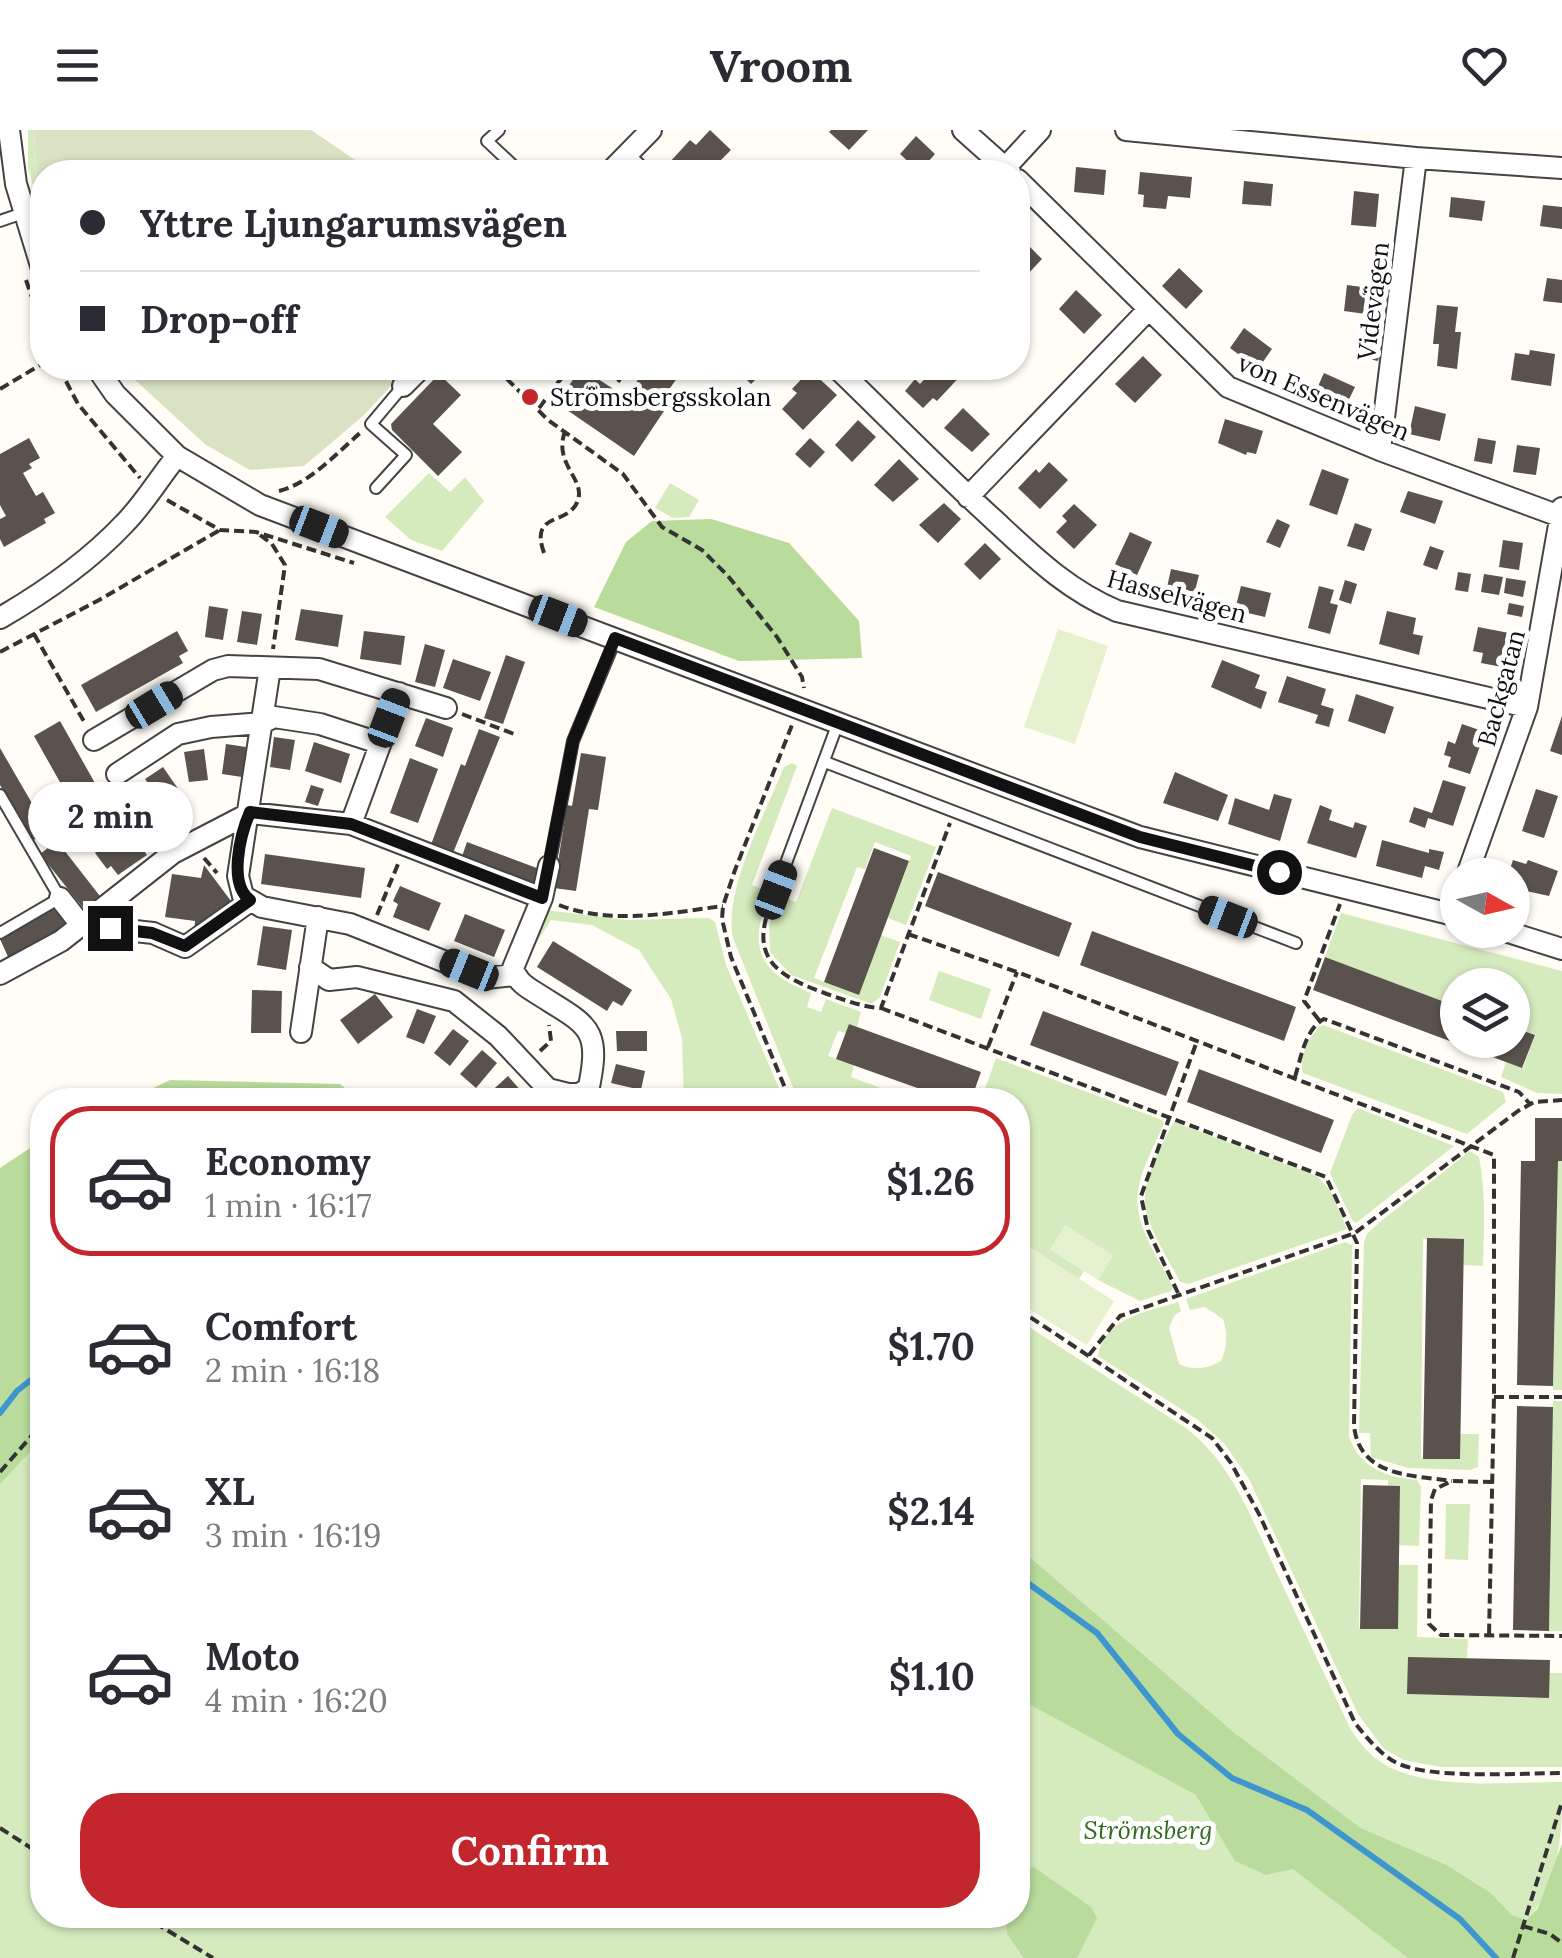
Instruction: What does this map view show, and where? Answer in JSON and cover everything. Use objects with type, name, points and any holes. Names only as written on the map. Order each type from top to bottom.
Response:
[{"type":"street","points":[[9,130],[30,232]]},
{"type":"street","points":[[630,160],[651,130]]},
{"type":"street","name":"von Essenvägen","points":[[963,130],[996,160]]},
{"type":"street","points":[[1020,160],[1040,130]]},
{"type":"street","points":[[1126,130],[1562,168]]},
{"type":"street","name":"Videvägen","points":[[1380,450],[1416,158]]},
{"type":"street","name":"von Essenvägen","points":[[1030,193],[1228,387],[1380,450],[1561,516]]},
{"type":"street","points":[[968,496],[1148,311]]},
{"type":"street","points":[[105,380],[177,456],[260,505],[1140,837],[1440,912]]},
{"type":"street","points":[[403,386],[409,380]]},
{"type":"street","name":"Hasselvägen","points":[[850,380],[1062,582],[1117,610],[1528,708]]},
{"type":"street","points":[[0,618],[38,596],[86,560],[127,522],[177,456]]},
{"type":"street","name":"Backgatan","points":[[1473,858],[1528,708],[1562,508]]},
{"type":"street","points":[[94,740],[213,670],[228,666],[335,672],[350,681],[446,708]]},
{"type":"street","points":[[60,898],[81,925],[152,933],[185,946],[244,894],[244,827],[250,812],[270,668]]},
{"type":"street","points":[[351,824],[399,693]]},
{"type":"street","points":[[117,774],[178,734],[262,723],[274,717],[343,730],[380,744]]},
{"type":"street","points":[[0,974],[61,941],[182,848],[250,812],[351,824],[542,898]]},
{"type":"street","points":[[548,866],[542,898],[513,968],[514,975],[592,1034],[595,1046],[589,1088]]},
{"type":"street","points":[[244,894],[262,908],[318,916],[371,931],[486,978],[514,975]]},
{"type":"street","points":[[301,1032],[318,916]]},
{"type":"street","points":[[1530,938],[1562,948]]},
{"type":"street","points":[[310,967],[330,980],[357,977],[439,996],[465,1008],[547,1088]]},
{"type":"street","points":[[465,1008],[486,978]]},
{"type":"lane","points":[[499,130],[487,141],[507,160]]},
{"type":"lane","points":[[0,221],[24,213]]},
{"type":"lane","points":[[376,488],[406,455],[371,424],[403,386]]},
{"type":"lane","points":[[548,866],[573,741],[615,638]]},
{"type":"lane","points":[[776,890],[839,722]]},
{"type":"lane","points":[[824,762],[1296,943]]},
{"type":"lane","points":[[0,795],[60,898],[0,934]]},
{"type":"path","points":[[0,389],[30,371]]},
{"type":"path","points":[[508,380],[538,410],[623,474],[662,526],[702,550],[749,599],[802,677],[805,693],[722,906],[731,958],[785,1088]]},
{"type":"path","points":[[538,410],[560,380]]},
{"type":"path","points":[[260,505],[268,492],[291,488],[371,424]]},
{"type":"path","points":[[544,553],[540,536],[548,520],[570,512],[580,492],[561,453],[565,431]]},
{"type":"path","points":[[0,652],[220,530]]},
{"type":"path","points":[[256,532],[272,544],[285,565],[270,668]]},
{"type":"path","points":[[34,634],[94,740]]},
{"type":"path","points":[[446,708],[514,734]]},
{"type":"path","points":[[117,774],[182,848],[231,890],[244,894]]},
{"type":"path","points":[[32,849],[130,792]]},
{"type":"path","points":[[881,1008],[954,812]]},
{"type":"path","points":[[371,931],[405,846]]},
{"type":"path","points":[[776,890],[762,933],[765,954],[776,970],[809,987],[865,1007],[881,1008],[1321,1173],[1356,1233],[1354,1426],[1360,1450],[1366,1459],[1389,1470],[1452,1481],[1493,1482]]},
{"type":"path","points":[[542,898],[569,908],[612,915],[645,916],[722,906]]},
{"type":"path","points":[[1319,1020],[1304,1001],[1340,904]]},
{"type":"path","points":[[908,934],[1490,1151],[1496,1160],[1489,1636]]},
{"type":"path","points":[[987,1049],[1016,972]]},
{"type":"path","points":[[535,1075],[547,1064],[538,1054],[551,1041],[547,1000]]},
{"type":"path","points":[[1294,1077],[1310,1033],[1319,1020]]},
{"type":"path","points":[[1319,1020],[1332,1020],[1519,1092],[1530,1104]]},
{"type":"path","points":[[1179,1295],[1142,1212],[1146,1179],[1197,1040]]},
{"type":"path","points":[[1088,1356],[1120,1316],[1356,1233],[1530,1104],[1562,1100]]},
{"type":"path","points":[[1030,1317],[1212,1438],[1231,1463],[1259,1514],[1356,1723],[1380,1751],[1411,1768],[1435,1772],[1562,1773]]},
{"type":"path","points":[[1494,1396],[1562,1397]]},
{"type":"path","points":[[0,1472],[30,1438]]},
{"type":"path","points":[[1452,1481],[1435,1489],[1432,1500],[1428,1624],[1441,1634],[1562,1636]]},
{"type":"path","points":[[1513,1958],[1562,1802]]},
{"type":"path","points":[[0,1828],[30,1847]]},
{"type":"path","points":[[1522,1926],[1550,1934],[1562,1943]]},
{"type":"path","points":[[164,1928],[214,1958]]},
{"type":"green space","points":[[28,130],[34,130],[36,160],[30,160],[30,175]]},
{"type":"green space","points":[[34,130],[311,130],[355,160],[36,160]]},
{"type":"green space","points":[[135,380],[397,380],[363,416],[304,466],[250,470],[206,445]]},
{"type":"green space","points":[[429,473],[450,492],[465,477],[484,501],[442,551],[411,540],[385,517]]},
{"type":"green space","points":[[670,483],[699,500],[689,517],[673,518],[655,508]]},
{"type":"green space","points":[[711,519],[789,543],[859,621],[862,658],[739,661],[594,607],[626,542],[652,521]]},
{"type":"green space","points":[[1058,629],[1108,646],[1075,744],[1024,727]]},
{"type":"green space","points":[[792,763],[797,766],[752,885],[769,892],[759,928],[762,955],[778,976],[811,993],[807,1007],[821,1012],[826,999],[861,1012],[857,1027],[849,1024],[846,1033],[838,1031],[828,1056],[854,1065],[851,1077],[881,1088],[793,1088],[733,938],[734,898],[740,875],[784,767]]},
{"type":"green space","points":[[832,808],[936,847],[906,925],[888,918],[911,856],[875,842],[865,869],[857,867],[814,978],[859,995],[881,935],[900,942],[880,997],[872,1004],[791,975],[770,952],[769,926],[779,896],[796,902]]},
{"type":"green space","points":[[545,910],[627,920],[709,918],[715,922],[726,965],[779,1088],[684,1088],[682,1038],[671,999],[639,950],[592,925],[551,920],[524,971],[521,968]]},
{"type":"green space","points":[[1341,913],[1440,939],[1440,948],[1474,948],[1562,971],[1562,1094],[1537,1093],[1501,1077],[1506,1062],[1523,1068],[1530,1058],[1535,1036],[1530,1034],[1530,968],[1440,968],[1440,1001],[1325,957]]},
{"type":"green space","points":[[939,971],[991,989],[981,1019],[929,1000]]},
{"type":"green space","points":[[1323,1025],[1503,1092],[1506,1102],[1467,1134],[1303,1073],[1306,1046]]},
{"type":"green space","points":[[996,1058],[1162,1120],[1142,1174],[1137,1203],[1143,1228],[1173,1287],[1171,1291],[1140,1301],[1098,1280],[1113,1255],[1050,1249],[1084,1271],[1079,1279],[1030,1248],[1030,1088],[985,1088]]},
{"type":"green space","points":[[170,1080],[340,1084],[345,1088],[153,1088]]},
{"type":"green space","points":[[1358,1108],[1454,1146],[1356,1223],[1330,1173]]},
{"type":"green space","points":[[1174,1122],[1317,1176],[1330,1190],[1347,1229],[1188,1284],[1180,1282],[1152,1229],[1145,1201],[1153,1165]]},
{"type":"green space","points":[[30,1148],[30,1452],[0,1484],[0,1168]]},
{"type":"green space","points":[[1470,1151],[1479,1157],[1481,1171],[1483,1266],[1463,1265],[1464,1239],[1423,1239],[1421,1458],[1459,1459],[1460,1434],[1479,1434],[1478,1467],[1408,1468],[1371,1457],[1370,1433],[1359,1433],[1364,1242],[1381,1221]]},
{"type":"green space","points":[[1558,1161],[1562,1161],[1562,1390],[1553,1390]]},
{"type":"green space","points":[[1065,1225],[1113,1255],[1098,1280],[1050,1249]]},
{"type":"green space","points":[[1345,1242],[1352,1245],[1349,1437],[1360,1456],[1375,1469],[1417,1480],[1421,1487],[1419,1546],[1399,1545],[1400,1486],[1388,1486],[1388,1480],[1361,1479],[1359,1628],[1397,1629],[1399,1565],[1418,1565],[1417,1637],[1468,1639],[1467,1658],[1408,1657],[1408,1694],[1548,1698],[1549,1673],[1562,1673],[1562,1767],[1440,1767],[1404,1760],[1384,1749],[1358,1714],[1249,1479],[1224,1443],[1198,1420],[1098,1356],[1109,1333],[1128,1318],[1178,1302],[1181,1311],[1169,1328],[1179,1364],[1195,1368],[1216,1364],[1226,1346],[1223,1319],[1205,1307],[1190,1310],[1186,1299]]},
{"type":"green space","points":[[1030,1248],[1114,1301],[1087,1345],[1030,1309]]},
{"type":"green space","points":[[1030,1328],[1183,1426],[1216,1458],[1252,1518],[1351,1730],[1374,1757],[1402,1773],[1446,1782],[1562,1782],[1560,1837],[1547,1891],[1526,1920],[1512,1915],[1491,1893],[1447,1865],[1361,1828],[1236,1734],[1030,1557]]},
{"type":"green space","name":"Strömsberg","points":[[30,1334],[30,1928],[1030,1928],[1030,1560],[1497,1958],[0,1958],[0,1344]]},
{"type":"green space","points":[[1553,1401],[1562,1401],[1562,1631],[1549,1631]]},
{"type":"green space","points":[[1446,1504],[1470,1504],[1468,1560],[1445,1559]]},
{"type":"green space","points":[[1030,1557],[1236,1734],[1361,1828],[1447,1865],[1491,1893],[1512,1915],[1526,1920],[1538,1908],[1562,1844],[1562,1958],[1408,1958],[1293,1869],[1266,1875],[1235,1861],[1196,1795],[1030,1705]]},
{"type":"green space","points":[[1030,1868],[1091,1907],[1097,1918],[1077,1958],[1024,1958],[1007,1934],[1007,1928],[1030,1928]]},
{"type":"building","points":[[710,130],[731,150],[721,160],[672,160],[690,140],[696,145]]},
{"type":"building","points":[[831,130],[868,130],[849,150]]},
{"type":"building","points":[[916,136],[935,154],[930,160],[906,160],[900,154]]},
{"type":"building","points":[[1076,167],[1106,170],[1104,195],[1074,192]]},
{"type":"building","points":[[1140,172],[1192,177],[1190,198],[1168,196],[1166,209],[1143,207],[1144,195],[1138,194]]},
{"type":"building","points":[[1244,181],[1273,184],[1271,206],[1242,204]]},
{"type":"building","points":[[1354,191],[1379,194],[1376,227],[1351,225]]},
{"type":"building","points":[[1451,197],[1485,201],[1482,221],[1449,217]]},
{"type":"building","points":[[1543,205],[1562,207],[1562,229],[1540,226]]},
{"type":"building","points":[[1030,247],[1042,259],[1030,272]]},
{"type":"building","points":[[1179,268],[1203,291],[1186,309],[1162,286]]},
{"type":"building","points":[[1547,278],[1562,280],[1562,303],[1543,301]]},
{"type":"building","points":[[1347,285],[1370,288],[1366,314],[1344,311]]},
{"type":"building","points":[[1076,290],[1102,315],[1084,334],[1059,309]]},
{"type":"building","points":[[1437,305],[1458,307],[1455,332],[1461,332],[1457,369],[1437,366],[1439,344],[1433,344]]},
{"type":"building","points":[[1244,328],[1272,349],[1258,369],[1230,348]]},
{"type":"building","points":[[1361,345],[1380,350],[1378,361],[1359,357]]},
{"type":"building","points":[[1530,350],[1555,354],[1551,386],[1511,380],[1515,353],[1529,355]]},
{"type":"building","points":[[1143,356],[1162,375],[1135,403],[1115,384]]},
{"type":"building","points":[[1324,373],[1355,387],[1344,410],[1314,395]]},
{"type":"building","points":[[433,380],[445,380],[461,395],[433,424],[462,452],[438,476],[392,430],[391,424]]},
{"type":"building","points":[[573,380],[600,380],[626,397],[638,380],[676,380],[657,407],[664,411],[634,456],[567,410],[569,406],[559,400]]},
{"type":"building","points":[[801,380],[821,380],[837,395],[803,430],[782,409],[797,393],[792,389]]},
{"type":"building","points":[[914,380],[920,384],[924,380],[957,380],[937,401],[933,398],[923,408],[905,391]]},
{"type":"building","points":[[1415,406],[1446,414],[1440,441],[1409,434]]},
{"type":"building","points":[[963,408],[990,434],[972,452],[944,428]]},
{"type":"building","points":[[1225,419],[1263,431],[1256,454],[1246,455],[1218,443]]},
{"type":"building","points":[[858,420],[876,437],[852,462],[835,445]]},
{"type":"building","points":[[29,438],[40,458],[23,473],[36,496],[43,492],[55,513],[44,519],[46,523],[4,547],[0,539],[0,519],[6,516],[0,505],[0,454]]},
{"type":"building","points":[[810,438],[825,452],[810,468],[795,454]]},
{"type":"building","points":[[1478,438],[1496,441],[1492,464],[1474,461]]},
{"type":"building","points":[[1517,445],[1540,448],[1536,475],[1513,472]]},
{"type":"building","points":[[899,459],[919,479],[893,502],[874,485]]},
{"type":"building","points":[[1049,462],[1068,480],[1040,509],[1018,488]]},
{"type":"building","points":[[1322,469],[1349,479],[1337,515],[1309,505]]},
{"type":"building","points":[[1408,491],[1443,501],[1435,524],[1400,512]]},
{"type":"building","points":[[944,503],[961,519],[938,543],[919,525]]},
{"type":"building","points":[[1074,504],[1097,525],[1074,549],[1056,532],[1067,521],[1062,516]]},
{"type":"building","points":[[1277,519],[1290,525],[1280,548],[1266,542]]},
{"type":"building","points":[[1355,523],[1372,529],[1364,551],[1347,546]]},
{"type":"building","points":[[1130,532],[1152,542],[1137,575],[1115,564]]},
{"type":"building","points":[[1503,540],[1523,543],[1519,570],[1499,567]]},
{"type":"building","points":[[985,543],[1001,559],[980,580],[964,564]]},
{"type":"building","points":[[1430,546],[1444,551],[1437,570],[1423,565]]},
{"type":"building","points":[[1171,569],[1199,575],[1193,599],[1166,592]]},
{"type":"building","points":[[1458,572],[1471,574],[1468,592],[1455,590]]},
{"type":"building","points":[[1484,574],[1503,577],[1499,595],[1481,592]]},
{"type":"building","points":[[1506,578],[1526,581],[1523,597],[1504,593]]},
{"type":"building","points":[[1345,580],[1357,584],[1351,604],[1339,600]]},
{"type":"building","points":[[1241,586],[1271,593],[1265,617],[1235,610]]},
{"type":"building","points":[[1319,586],[1334,590],[1330,603],[1338,605],[1330,634],[1308,628]]},
{"type":"building","points":[[1509,603],[1524,606],[1522,617],[1507,614]]},
{"type":"building","points":[[209,606],[228,609],[223,640],[205,637]]},
{"type":"building","points":[[301,609],[343,615],[338,647],[295,640]]},
{"type":"building","points":[[242,611],[262,614],[257,645],[237,642]]},
{"type":"building","points":[[1387,611],[1416,618],[1413,634],[1423,636],[1419,655],[1379,644]]},
{"type":"building","points":[[1478,627],[1509,633],[1502,667],[1481,663],[1483,653],[1473,651]]},
{"type":"building","points":[[177,631],[188,651],[179,656],[183,663],[96,712],[81,685]]},
{"type":"building","points":[[364,631],[405,636],[401,665],[360,659]]},
{"type":"building","points":[[425,644],[445,650],[435,687],[415,682]]},
{"type":"building","points":[[506,655],[525,662],[503,724],[484,718]]},
{"type":"building","points":[[453,659],[491,672],[480,701],[443,688]]},
{"type":"building","points":[[1222,660],[1260,675],[1255,688],[1267,692],[1261,709],[1211,687]]},
{"type":"building","points":[[1287,676],[1326,689],[1321,705],[1334,709],[1329,727],[1315,723],[1318,715],[1278,702]]},
{"type":"building","points":[[1356,694],[1394,707],[1385,734],[1348,721]]},
{"type":"building","points":[[1562,716],[1562,755],[1550,751]]},
{"type":"building","points":[[426,718],[453,728],[443,757],[415,746]]},
{"type":"building","points":[[60,721],[100,792],[74,807],[34,736]]},
{"type":"building","points":[[1462,724],[1485,732],[1470,774],[1448,767],[1451,757],[1444,755],[1448,741],[1455,744]]},
{"type":"building","points":[[479,729],[500,737],[451,858],[429,850],[461,764],[465,766]]},
{"type":"building","points":[[274,737],[295,740],[290,770],[270,767]]},
{"type":"building","points":[[314,742],[350,754],[341,783],[305,771]]},
{"type":"building","points":[[226,744],[246,747],[242,777],[222,774]]},
{"type":"building","points":[[0,748],[48,831],[32,841],[0,785]]},
{"type":"building","points":[[204,749],[208,780],[189,782],[184,752]]},
{"type":"building","points":[[581,753],[606,757],[598,810],[589,809],[576,891],[554,888],[567,805],[572,806]]},
{"type":"building","points":[[410,758],[438,769],[418,823],[390,813]]},
{"type":"building","points":[[163,767],[181,793],[163,805],[145,779]]},
{"type":"building","points":[[1175,772],[1228,795],[1218,821],[1163,803]]},
{"type":"building","points":[[1443,780],[1466,787],[1453,826],[1428,818],[1425,828],[1409,822],[1414,807],[1432,813]]},
{"type":"building","points":[[311,785],[324,789],[318,806],[305,802]]},
{"type":"building","points":[[1536,789],[1558,796],[1544,838],[1522,831]]},
{"type":"building","points":[[1274,794],[1292,799],[1280,841],[1228,824],[1235,798],[1269,810]]},
{"type":"building","points":[[1320,805],[1332,810],[1329,820],[1353,828],[1355,822],[1367,826],[1356,858],[1307,843]]},
{"type":"building","points":[[117,814],[147,855],[118,875],[111,866],[107,869],[95,853],[100,848],[89,833]]},
{"type":"building","points":[[1382,840],[1429,853],[1429,849],[1444,852],[1439,870],[1425,866],[1422,878],[1376,866]]},
{"type":"building","points":[[57,841],[103,900],[87,913],[40,854]]},
{"type":"building","points":[[467,842],[542,870],[534,891],[460,862]]},
{"type":"building","points":[[874,848],[909,861],[859,995],[824,982]]},
{"type":"building","points":[[265,854],[365,868],[361,898],[261,884]]},
{"type":"building","points":[[1530,861],[1558,871],[1549,896],[1530,892]]},
{"type":"building","points":[[204,865],[234,905],[194,934],[195,921],[165,917],[172,874],[201,878]]},
{"type":"building","points":[[938,872],[1072,923],[1059,957],[925,906]]},
{"type":"building","points":[[400,886],[441,903],[429,931],[393,917],[398,904],[393,901]]},
{"type":"building","points":[[57,906],[68,925],[9,959],[0,939]]},
{"type":"building","points":[[465,914],[505,930],[494,957],[454,941]]},
{"type":"building","points":[[263,926],[292,930],[286,970],[257,965]]},
{"type":"building","points":[[1092,931],[1296,1007],[1284,1041],[1080,965]]},
{"type":"building","points":[[553,941],[632,990],[622,1006],[613,1001],[607,1011],[537,967]]},
{"type":"building","points":[[1325,957],[1440,1000],[1440,1037],[1313,990]]},
{"type":"building","points":[[252,990],[282,991],[281,1033],[251,1033]]},
{"type":"building","points":[[375,994],[393,1017],[358,1044],[340,1020]]},
{"type":"building","points":[[417,1009],[436,1016],[424,1044],[406,1037]]},
{"type":"building","points":[[1043,1011],[1179,1062],[1166,1096],[1030,1045]]},
{"type":"building","points":[[849,1024],[981,1072],[975,1088],[917,1088],[836,1059]]},
{"type":"building","points":[[453,1029],[469,1041],[450,1066],[434,1053]]},
{"type":"building","points":[[616,1031],[647,1031],[647,1051],[617,1051]]},
{"type":"building","points":[[482,1050],[497,1063],[476,1088],[460,1074]]},
{"type":"building","points":[[1495,1058],[1526,1058],[1522,1068]]},
{"type":"building","points":[[616,1064],[645,1071],[641,1088],[611,1083]]},
{"type":"building","points":[[1199,1069],[1334,1120],[1321,1153],[1187,1102]]},
{"type":"building","points":[[508,1076],[518,1088],[495,1088]]},
{"type":"building","points":[[1535,1118],[1562,1118],[1553,1386],[1517,1385],[1521,1161],[1535,1161]]},
{"type":"building","points":[[1427,1238],[1464,1239],[1460,1459],[1423,1459]]},
{"type":"building","points":[[1517,1406],[1553,1407],[1549,1631],[1513,1630]]},
{"type":"building","points":[[1363,1485],[1400,1486],[1398,1629],[1360,1629]]},
{"type":"building","points":[[1408,1657],[1550,1660],[1549,1698],[1407,1694]]},
{"type":"waterway","points":[[0,1413],[30,1381]]},
{"type":"waterway","points":[[1030,1585],[1097,1633],[1178,1734],[1232,1778],[1307,1810],[1460,1919],[1496,1958]]},
{"type":"place","name":"Strömsbergsskolan","points":[[530,397]]},
{"type":"route","points":[[110,928],[152,933],[185,946],[210,932],[250,900],[239,888],[238,876],[244,827],[250,812],[351,824],[542,898],[573,741],[615,638],[1140,837],[1279,872]]}]
